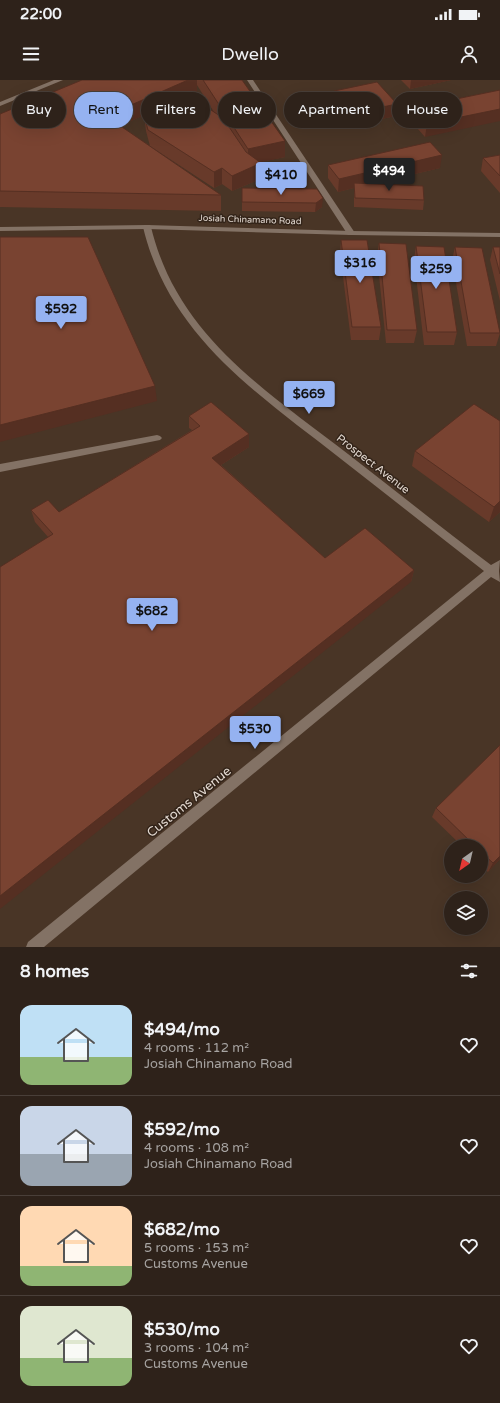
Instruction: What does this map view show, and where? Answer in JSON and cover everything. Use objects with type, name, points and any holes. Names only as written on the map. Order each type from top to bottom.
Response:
[{"type":"street","points":[[0,104],[60,80]]},
{"type":"street","points":[[250,80],[351,233]]},
{"type":"street","name":"Josiah Chinamano Road","points":[[0,229],[147,226],[351,233],[500,235]]},
{"type":"street","name":"Prospect Avenue","points":[[147,226],[152,249],[163,277],[181,308],[204,338],[224,360],[314,433],[497,571]]},
{"type":"street","points":[[0,468],[157,438]]},
{"type":"street","name":"Customs Avenue","points":[[33,947],[497,571]]},
{"type":"shaded area","points":[[0,80],[500,80],[500,947],[0,947]]},
{"type":"building","points":[[82,80],[188,80],[161,92],[141,92],[141,101],[133,104],[133,92],[74,92],[74,128],[123,128],[221,195],[0,191],[0,114],[12,109],[12,128],[66,128],[66,92],[53,92]]},
{"type":"building","points":[[203,80],[242,80],[250,92],[218,92],[218,103]]},
{"type":"building","points":[[377,82],[392,98],[392,105],[384,107],[384,92],[334,91]]},
{"type":"building","points":[[500,90],[500,109],[462,117],[462,98]]},
{"type":"building","points":[[211,110],[218,115],[218,128],[230,128],[246,152],[261,163],[232,176],[222,168],[214,172],[148,130],[147,128],[210,128]]},
{"type":"building","points":[[234,128],[276,128],[285,141],[248,149]]},
{"type":"building","points":[[430,142],[442,155],[339,179],[328,165]]},
{"type":"building","points":[[500,155],[500,176],[483,158]]},
{"type":"building","points":[[354,183],[423,186],[424,200],[355,198]]},
{"type":"building","points":[[242,188],[317,189],[323,198],[316,203],[242,202]]},
{"type":"building","points":[[0,237],[88,237],[155,386],[0,425]]},
{"type":"building","points":[[341,240],[367,240],[381,327],[352,327]]},
{"type":"building","points":[[379,243],[406,244],[417,330],[387,330]]},
{"type":"building","points":[[416,246],[444,247],[457,332],[427,332]]},
{"type":"building","points":[[455,247],[482,248],[500,333],[470,333]]},
{"type":"building","points":[[493,247],[500,247],[500,274]]},
{"type":"building","points":[[211,402],[249,434],[212,458],[325,558],[365,528],[414,570],[0,896],[0,567],[53,534],[31,510],[48,500],[59,512],[200,426],[189,416]]},
{"type":"building","points":[[474,404],[500,421],[500,501],[494,507],[415,451]]},
{"type":"building","points":[[500,745],[500,856],[493,863],[488,858],[488,839],[468,839],[436,808]]}]
